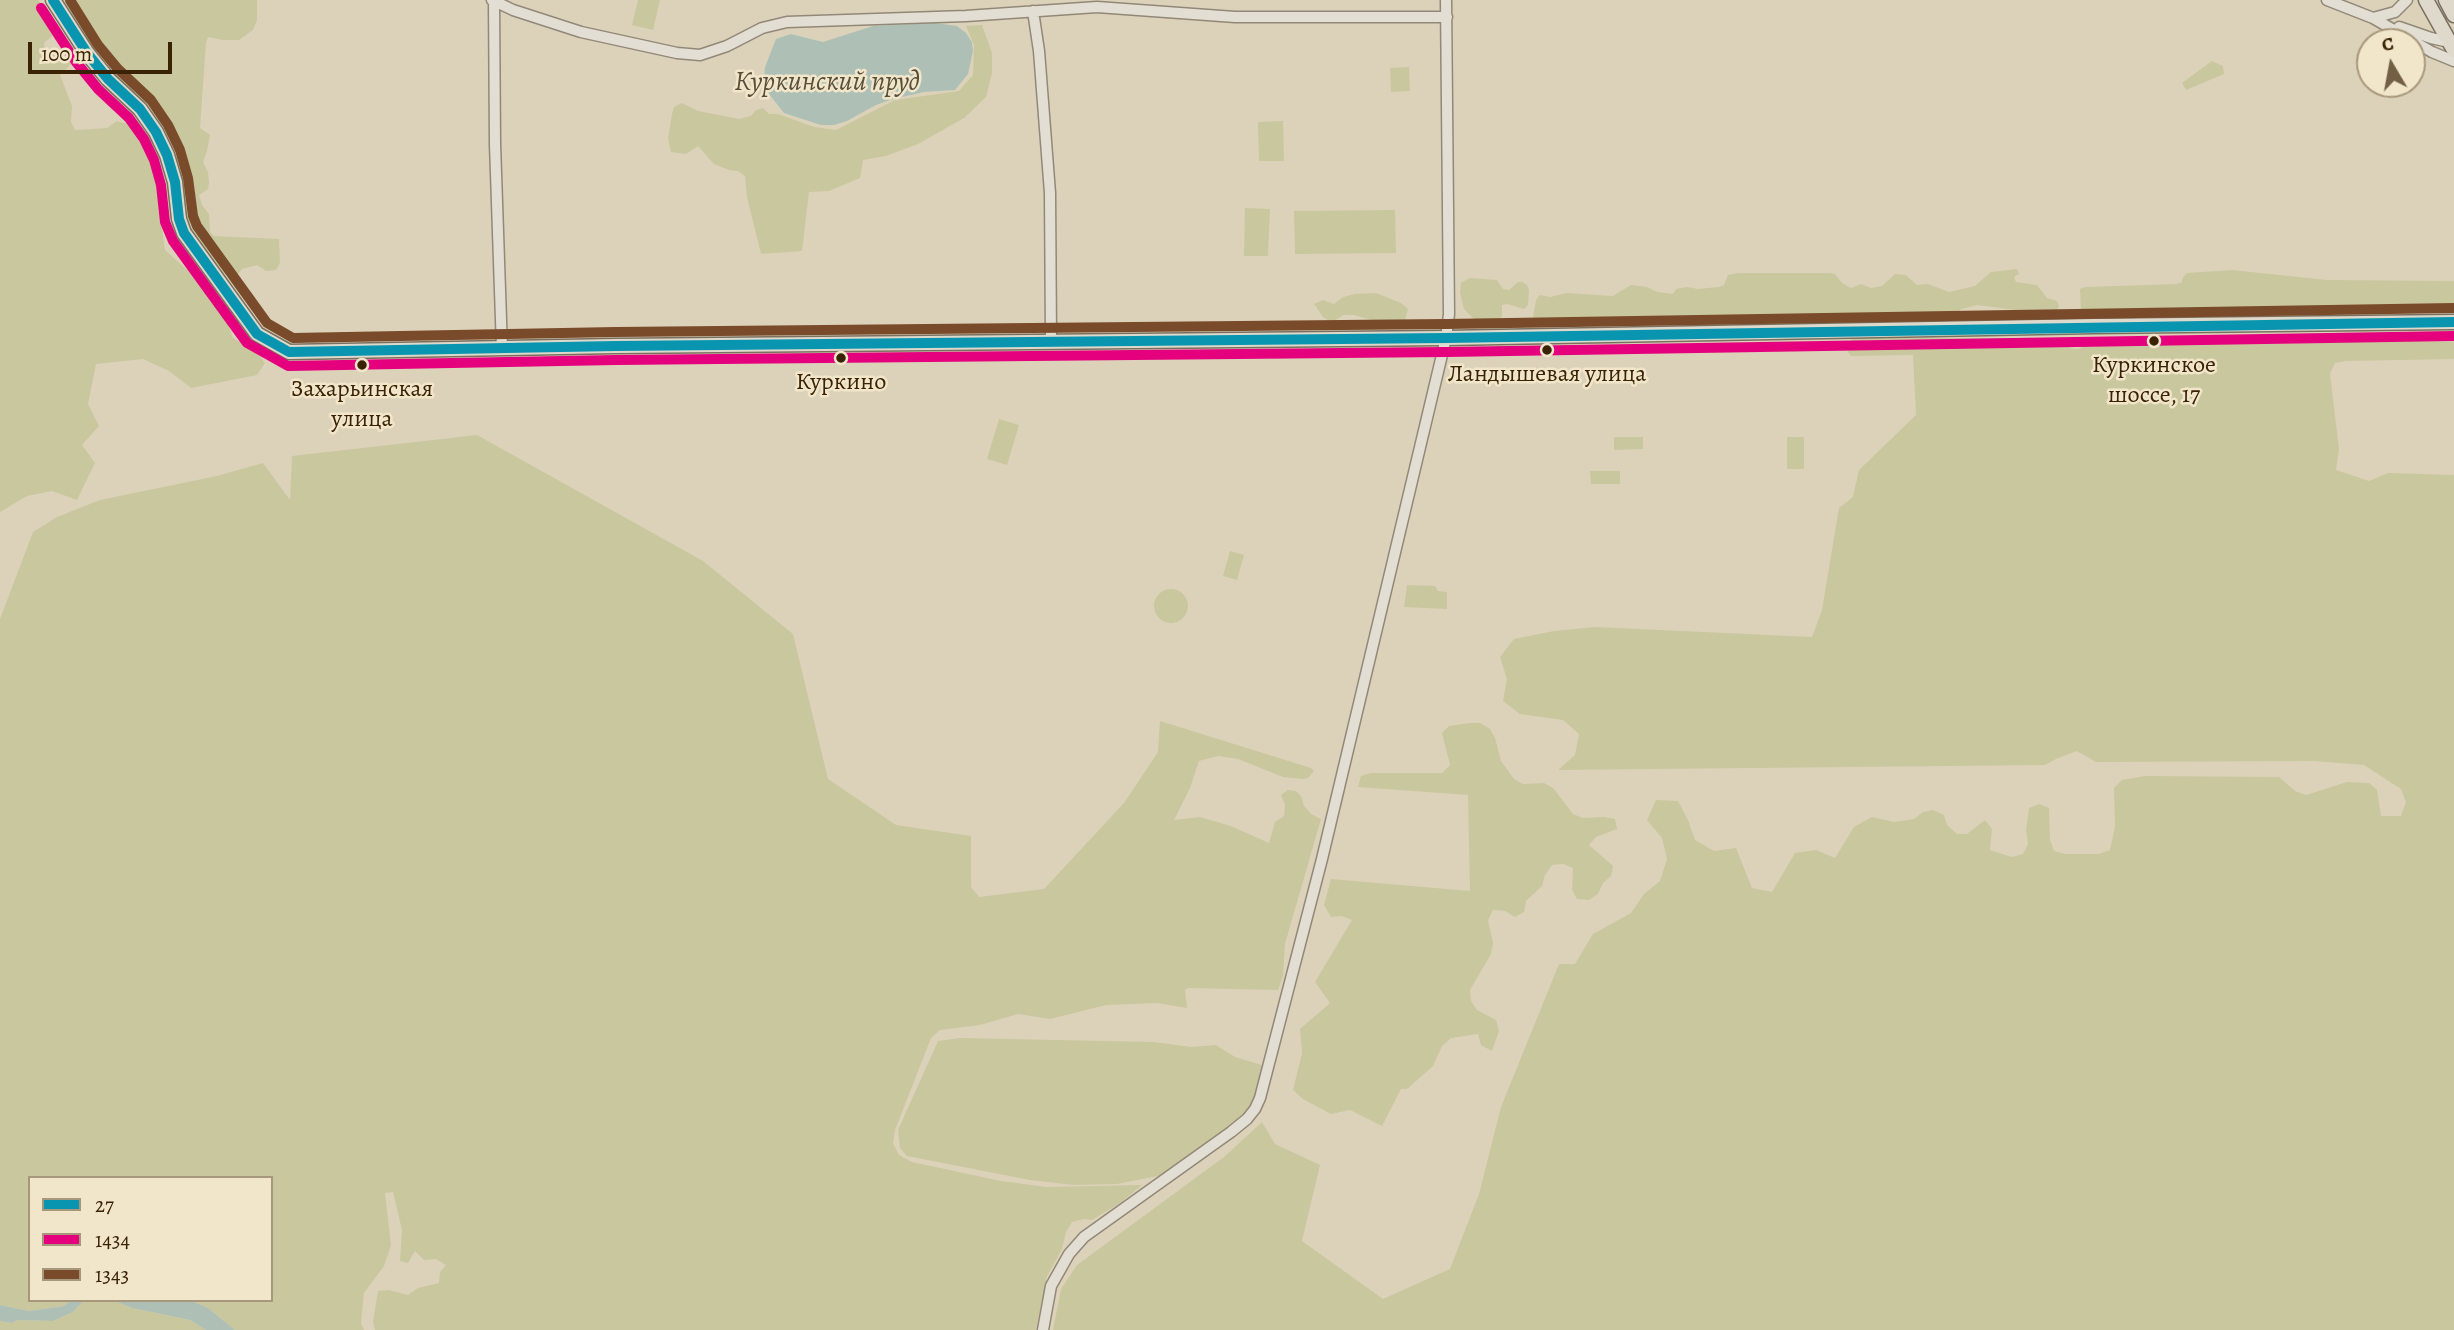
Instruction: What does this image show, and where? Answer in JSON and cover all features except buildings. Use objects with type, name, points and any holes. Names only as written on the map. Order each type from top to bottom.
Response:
[{"type":"main road","points":[[53,0],[86,53],[140,110],[156,132],[172,173],[178,219],[184,233],[257,334],[289,352],[2454,322]]},
{"type":"main road","points":[[2426,0],[2453,45]]},
{"type":"main road","points":[[2446,0],[2454,15]]},
{"type":"street","points":[[502,349],[493,0],[513,10],[581,32],[677,53],[700,55],[727,46],[762,28],[787,22],[967,16],[1097,7],[1235,17],[1447,17]]},
{"type":"street","points":[[1043,1330],[1051,1286],[1069,1254],[1084,1237],[1231,1132],[1255,1109],[1267,1072],[1342,780],[1446,338],[1449,314],[1446,0]]},
{"type":"street","points":[[2327,0],[2453,45]]},
{"type":"street","points":[[2373,18],[2395,12],[2407,0]]},
{"type":"street","points":[[1033,11],[1039,51],[1050,193],[1051,340]]},
{"type":"street","points":[[2373,18],[2432,52],[2454,61]]},
{"type":"shaded area","points":[[0,0],[38,0],[55,22],[56,33],[44,43],[46,54],[61,56],[72,63],[60,75],[72,106],[71,122],[75,130],[107,128],[117,121],[135,121],[151,141],[163,186],[161,221],[165,250],[186,269],[198,272],[223,310],[233,338],[255,350],[265,363],[257,375],[191,388],[169,371],[143,359],[96,364],[88,404],[99,426],[82,445],[95,463],[77,500],[52,491],[27,496],[0,512]]},
{"type":"shaded area","points":[[63,0],[257,0],[257,20],[253,30],[239,40],[208,37],[206,43],[200,128],[210,135],[203,162],[209,183],[208,189],[199,195],[209,214],[210,232],[214,236],[279,239],[280,263],[276,270],[266,271],[257,265],[242,269],[235,278],[220,272],[187,222],[173,144],[164,128],[149,109],[109,70],[78,27]]},
{"type":"shaded area","points":[[638,0],[660,0],[653,30],[632,25]]},
{"type":"shaded area","points":[[982,25],[992,53],[992,73],[986,97],[964,118],[918,144],[886,156],[863,160],[860,178],[829,191],[809,192],[802,251],[761,254],[747,197],[745,176],[738,171],[714,164],[698,146],[686,154],[671,152],[668,138],[672,114],[674,107],[682,103],[698,111],[739,119],[751,116],[756,110],[763,108],[769,114],[778,114],[814,127],[836,130],[895,100],[959,91],[973,75],[974,45],[966,26]]},
{"type":"shaded area","points":[[2212,61],[2223,66],[2224,74],[2186,90],[2182,83]]},
{"type":"shaded area","points":[[1409,67],[1410,91],[1391,92],[1390,68]]},
{"type":"shaded area","points":[[1283,121],[1284,161],[1259,161],[1258,122]]},
{"type":"shaded area","points":[[1245,208],[1270,209],[1268,256],[1244,256]]},
{"type":"shaded area","points":[[1395,210],[1396,253],[1295,254],[1294,211]]},
{"type":"shaded area","points":[[2017,269],[2019,274],[2014,277],[2016,282],[2037,285],[2047,298],[2057,301],[2059,306],[2054,315],[1977,305],[1941,318],[1928,316],[1535,322],[1533,317],[1536,300],[1540,295],[1550,297],[1567,293],[1613,296],[1631,285],[1673,294],[1676,289],[1687,287],[1718,287],[1724,285],[1728,275],[1738,273],[1830,273],[1851,288],[1861,284],[1871,288],[1882,286],[1895,274],[1906,275],[1917,285],[1928,284],[1949,292],[1975,286],[1991,272]]},
{"type":"shaded area","points":[[2232,270],[2327,280],[2454,281],[2454,312],[2086,314],[2081,311],[2080,289],[2085,287],[2177,284],[2182,282],[2187,273]]},
{"type":"shaded area","points":[[1470,278],[1497,280],[1503,289],[1509,290],[1518,282],[1523,282],[1529,290],[1528,305],[1524,309],[1502,305],[1502,316],[1497,320],[1476,321],[1464,309],[1460,293],[1461,283]]},
{"type":"shaded area","points":[[1376,293],[1401,303],[1408,309],[1405,320],[1371,320],[1343,315],[1334,321],[1328,320],[1314,304],[1323,300],[1334,304],[1343,297]]},
{"type":"shaded area","points":[[1854,338],[2063,338],[2070,348],[2076,349],[2089,341],[2356,338],[2454,342],[2454,359],[2346,361],[2335,363],[2330,374],[2339,449],[2336,470],[2369,481],[2388,473],[2454,475],[2454,1330],[1053,1330],[1061,1289],[1077,1265],[1224,1157],[1262,1122],[1275,1144],[1320,1165],[1302,1241],[1383,1299],[1450,1269],[1479,1194],[1501,1107],[1559,964],[1575,964],[1593,934],[1631,913],[1644,894],[1660,881],[1667,859],[1662,838],[1647,820],[1656,800],[1678,801],[1695,840],[1714,851],[1736,848],[1752,888],[1772,892],[1795,853],[1816,850],[1835,858],[1854,827],[1872,817],[1894,822],[1914,819],[1923,812],[1933,810],[1944,815],[1947,825],[1957,834],[1967,834],[1985,820],[1992,829],[1990,850],[2012,857],[2023,854],[2028,844],[2026,830],[2029,808],[2039,804],[2049,808],[2050,840],[2054,851],[2065,854],[2099,854],[2110,850],[2115,826],[2114,788],[2122,780],[2145,776],[2279,777],[2295,791],[2306,795],[2347,782],[2369,783],[2377,790],[2381,816],[2401,816],[2406,802],[2401,789],[2364,765],[2314,761],[2096,762],[2077,751],[2045,765],[1558,770],[1575,755],[1579,734],[1563,720],[1520,714],[1503,701],[1507,679],[1500,657],[1514,639],[1595,627],[1812,637],[1822,610],[1839,508],[1853,497],[1859,470],[1916,415],[1913,355],[1851,356],[1848,352],[1850,341]]},
{"type":"shaded area","points":[[999,419],[1019,425],[1007,465],[987,459]]},
{"type":"shaded area","points":[[477,435],[703,561],[793,634],[828,779],[896,825],[971,836],[971,887],[979,897],[1044,889],[1124,803],[1158,752],[1160,721],[1314,771],[1308,778],[1303,779],[1283,777],[1238,759],[1218,756],[1199,761],[1190,788],[1174,820],[1200,817],[1231,826],[1269,843],[1275,822],[1284,816],[1285,805],[1281,795],[1288,790],[1296,791],[1311,814],[1321,819],[1285,944],[1283,976],[1278,990],[1188,988],[1185,990],[1187,1008],[1157,1003],[1106,1005],[1050,1019],[1018,1014],[980,1025],[940,1030],[931,1038],[895,1130],[893,1143],[899,1155],[912,1162],[1001,1181],[1046,1187],[1142,1185],[1120,1203],[1092,1220],[1072,1222],[1066,1232],[1062,1249],[1047,1276],[1036,1330],[375,1330],[373,1322],[378,1291],[389,1290],[408,1295],[418,1288],[439,1283],[440,1272],[446,1265],[436,1259],[424,1260],[415,1251],[408,1263],[400,1261],[402,1230],[393,1192],[385,1193],[391,1245],[384,1266],[364,1293],[361,1323],[364,1330],[235,1330],[208,1308],[194,1302],[273,1302],[273,1176],[28,1176],[28,1302],[69,1302],[64,1306],[29,1311],[0,1305],[0,619],[33,532],[57,517],[100,500],[217,476],[263,463],[290,500],[292,456]]},
{"type":"shaded area","points":[[1614,437],[1643,437],[1643,449],[1614,450]]},
{"type":"shaded area","points":[[1787,437],[1804,437],[1804,469],[1787,469]]},
{"type":"shaded area","points":[[1590,471],[1620,471],[1620,484],[1591,484]]},
{"type":"shaded area","points":[[1230,551],[1244,555],[1237,580],[1223,576]]},
{"type":"shaded area","points":[[1407,585],[1435,586],[1438,591],[1447,592],[1447,609],[1404,607]]},
{"type":"shaded area","points":[[1171,589],[1183,594],[1188,606],[1183,618],[1171,623],[1159,618],[1154,606],[1159,594]]},
{"type":"shaded area","points":[[1480,723],[1490,729],[1501,761],[1514,779],[1523,784],[1544,783],[1553,788],[1573,814],[1583,818],[1615,819],[1617,829],[1596,837],[1589,845],[1613,866],[1611,876],[1603,883],[1598,894],[1589,900],[1577,899],[1572,890],[1573,868],[1563,864],[1552,865],[1542,886],[1526,901],[1524,912],[1515,917],[1505,911],[1493,910],[1488,920],[1493,943],[1491,954],[1470,990],[1471,1001],[1477,1010],[1496,1020],[1499,1031],[1492,1051],[1481,1045],[1478,1034],[1451,1038],[1442,1046],[1433,1066],[1407,1089],[1401,1089],[1382,1126],[1350,1110],[1331,1114],[1303,1099],[1293,1090],[1302,1053],[1300,1029],[1330,1003],[1315,982],[1352,920],[1342,916],[1331,917],[1324,905],[1331,879],[1470,891],[1468,795],[1358,787],[1361,776],[1371,773],[1442,773],[1450,765],[1442,733],[1449,726]]},
{"type":"shaded area","points":[[960,1038],[1154,1042],[1191,1047],[1216,1045],[1235,1057],[1265,1066],[1251,1106],[1242,1118],[1168,1174],[1117,1184],[1074,1185],[1030,1180],[907,1156],[900,1148],[898,1130],[938,1041]]},
{"type":"shaded area","points":[[82,1302],[117,1302],[132,1308],[190,1320],[206,1330],[0,1330],[0,1321],[53,1321],[73,1312]]},
{"type":"water","name":"Куркинский пруд","points":[[935,23],[957,26],[972,42],[973,51],[968,74],[955,90],[924,92],[893,99],[834,125],[821,125],[784,113],[769,94],[764,79],[765,67],[776,39],[791,34],[823,42],[873,26]]},
{"type":"water","points":[[69,1302],[82,1302],[73,1312],[53,1321],[0,1321],[0,1305],[29,1311],[64,1306]]},
{"type":"water","points":[[117,1302],[194,1302],[208,1308],[235,1330],[206,1330],[190,1320],[132,1308]]},
{"type":"transit line","name":"27","points":[[53,0],[87,53],[108,79],[140,109],[156,132],[167,155],[175,182],[179,219],[184,233],[257,334],[289,352],[2454,322]]},
{"type":"transit line","name":"1343","points":[[70,0],[98,45],[118,69],[151,100],[168,125],[180,150],[197,226],[267,323],[293,338],[2454,308]]},
{"type":"transit line","name":"1434","points":[[41,8],[76,62],[98,89],[129,118],[144,139],[154,160],[161,185],[165,222],[173,241],[247,343],[288,366],[2454,336]]},
{"type":"place","name":"Куркинское шоссе, 17","points":[[2154,341]]},
{"type":"place","name":"Ландышевая улица","points":[[1547,350]]},
{"type":"place","name":"Куркино","points":[[841,358]]},
{"type":"place","name":"Захарьинская улица","points":[[362,365]]}]
